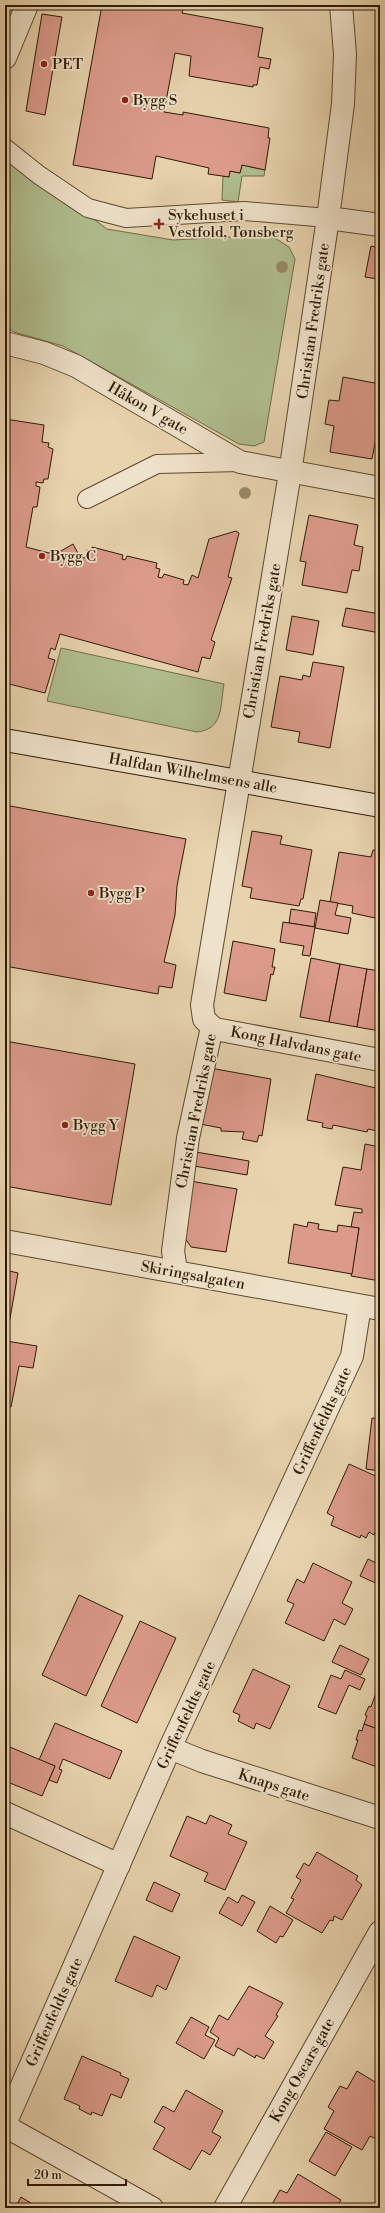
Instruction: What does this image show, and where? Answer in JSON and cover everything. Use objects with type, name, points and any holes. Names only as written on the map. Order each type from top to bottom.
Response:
[{"type":"street","points":[[5,58],[27,5]]},
{"type":"street","name":"Christian Fredriks gate","points":[[176,1271],[172,1251],[188,1138],[212,1027],[204,1018],[202,1005],[290,473],[328,218],[342,104],[345,54],[341,5]]},
{"type":"street","points":[[328,218],[380,224]]},
{"type":"street","name":"Håkon V gate","points":[[5,343],[44,353],[76,366],[240,462],[290,473],[380,488]]},
{"type":"street","name":"Halfdan Wilhelmsens alle","points":[[5,740],[380,806]]},
{"type":"street","name":"Kong Halvdans gate","points":[[212,1027],[380,1060]]},
{"type":"street","name":"Skiringsalgaten","points":[[5,1241],[176,1271],[370,1308]]},
{"type":"street","name":"Griffenfeldts gate","points":[[5,2125],[170,1748],[352,1356],[370,1308]]},
{"type":"street","name":"Knaps gate","points":[[170,1748],[202,1761],[380,1818]]},
{"type":"street","points":[[5,1814],[119,1865]]},
{"type":"street","name":"Kong Oscars gate","points":[[225,2208],[380,1932]]},
{"type":"street","points":[[5,2125],[152,2208]]},
{"type":"lane","points":[[5,148],[39,175],[88,208],[126,218],[244,211],[328,218]]},
{"type":"lane","points":[[87,499],[157,464],[240,462]]},
{"type":"green space","points":[[5,153],[107,229],[173,240],[270,235],[289,247],[295,259],[264,442],[254,446],[239,444],[63,346],[14,332],[5,326]]},
{"type":"green space","points":[[242,165],[265,170],[264,176],[242,176],[238,202],[222,200],[223,176],[229,177],[230,171],[240,173]]},
{"type":"green space","points":[[61,648],[224,684],[219,715],[212,726],[206,730],[197,732],[47,701]]},
{"type":"building","name":"Bygg S","points":[[102,5],[184,5],[182,13],[263,28],[258,57],[271,59],[269,69],[260,67],[257,85],[253,85],[253,87],[189,76],[191,56],[175,53],[164,112],[183,115],[183,112],[269,128],[268,138],[270,138],[265,170],[242,165],[240,173],[230,171],[229,177],[208,174],[209,168],[156,156],[152,179],[73,165]]},
{"type":"building","name":"PET","points":[[42,14],[62,17],[45,115],[26,111]]},
{"type":"building","points":[[371,246],[380,248],[380,284],[377,283],[378,279],[365,277]]},
{"type":"building","points":[[343,377],[380,384],[380,433],[377,433],[372,459],[330,452],[334,426],[325,424],[329,400],[339,401]]},
{"type":"building","name":"Bygg C","points":[[5,419],[44,425],[42,442],[49,443],[48,447],[53,449],[48,479],[44,479],[43,483],[36,482],[36,486],[40,487],[37,507],[33,507],[26,547],[49,553],[51,549],[61,551],[73,544],[80,557],[85,558],[87,550],[92,550],[92,547],[123,555],[122,559],[125,560],[127,556],[157,563],[156,568],[160,569],[158,577],[162,578],[164,574],[184,580],[183,584],[188,585],[192,575],[198,578],[209,539],[236,531],[239,533],[228,577],[232,578],[211,640],[215,642],[210,659],[202,657],[198,672],[60,634],[55,650],[51,648],[48,658],[55,660],[45,693],[5,683]]},
{"type":"building","points":[[309,515],[358,525],[354,545],[363,547],[359,571],[352,570],[347,593],[302,585],[306,562],[300,561]]},
{"type":"building","points":[[346,608],[380,614],[380,633],[342,626]]},
{"type":"building","points":[[292,616],[319,621],[313,655],[286,650]]},
{"type":"building","points":[[313,662],[344,667],[330,748],[298,742],[300,732],[271,727],[280,676],[302,680],[303,675],[310,677]]},
{"type":"building","name":"Bygg P","points":[[5,805],[186,839],[177,886],[175,915],[164,962],[176,965],[172,988],[159,986],[158,994],[5,966]]},
{"type":"building","points":[[252,831],[282,836],[280,844],[312,850],[303,899],[301,899],[299,906],[250,898],[252,888],[242,886]]},
{"type":"building","points":[[373,850],[380,851],[380,915],[376,914],[375,918],[352,913],[353,906],[330,902],[339,852],[371,857]]},
{"type":"building","points":[[320,900],[338,903],[335,915],[351,918],[348,934],[315,928]]},
{"type":"building","points":[[291,909],[316,913],[314,927],[289,923]]},
{"type":"building","points":[[283,922],[315,927],[310,956],[302,955],[304,946],[280,942]]},
{"type":"building","points":[[233,941],[275,949],[272,967],[275,967],[273,975],[271,974],[266,1001],[224,993]]},
{"type":"building","points":[[311,958],[340,964],[329,1022],[300,1017]]},
{"type":"building","points":[[340,964],[367,969],[357,1027],[329,1022]]},
{"type":"building","points":[[367,969],[380,971],[380,1031],[357,1027]]},
{"type":"building","name":"Bygg Y","points":[[5,1041],[135,1064],[111,1205],[5,1186]]},
{"type":"building","points":[[210,1068],[271,1079],[262,1136],[259,1135],[257,1142],[242,1139],[244,1132],[221,1131],[221,1128],[200,1124]]},
{"type":"building","points":[[316,1074],[380,1089],[380,1114],[377,1131],[368,1129],[367,1132],[333,1125],[332,1129],[322,1127],[323,1123],[307,1120]]},
{"type":"building","points":[[365,1144],[380,1147],[380,1281],[351,1276],[359,1228],[351,1227],[354,1212],[362,1213],[362,1209],[335,1205],[343,1167],[361,1170]]},
{"type":"building","points":[[196,1152],[249,1161],[247,1175],[194,1166]]},
{"type":"building","points":[[190,1181],[237,1189],[226,1252],[191,1247],[181,1232]]},
{"type":"building","points":[[308,1222],[319,1224],[318,1229],[337,1232],[338,1225],[359,1228],[352,1274],[288,1263],[294,1224],[307,1227]]},
{"type":"building","points":[[5,1270],[18,1273],[6,1341],[37,1346],[33,1368],[19,1366],[11,1407],[5,1406]]},
{"type":"building","points":[[372,1418],[380,1419],[380,1471],[366,1469]]},
{"type":"building","points":[[349,1464],[380,1478],[380,1521],[374,1535],[369,1532],[366,1538],[361,1535],[360,1538],[331,1525],[334,1517],[327,1513]]},
{"type":"building","points":[[368,1559],[380,1565],[380,1585],[360,1576]]},
{"type":"building","points":[[313,1563],[352,1582],[342,1603],[353,1609],[345,1625],[334,1619],[324,1641],[285,1623],[294,1604],[287,1601],[297,1579],[304,1583]]},
{"type":"building","points":[[79,1595],[123,1616],[86,1696],[42,1675]]},
{"type":"building","points":[[140,1621],[176,1638],[137,1723],[101,1706]]},
{"type":"building","points":[[340,1645],[369,1659],[361,1675],[332,1662]]},
{"type":"building","points":[[253,1669],[290,1686],[270,1729],[256,1723],[254,1729],[238,1721],[240,1715],[233,1712]]},
{"type":"building","points":[[345,1670],[365,1679],[360,1690],[349,1685],[336,1714],[318,1707],[331,1675],[341,1679]]},
{"type":"building","points":[[377,1690],[380,1691],[380,1730],[364,1724],[367,1716],[365,1715],[369,1706],[371,1707]]},
{"type":"building","points":[[55,1723],[122,1751],[110,1779],[63,1759],[59,1769],[62,1770],[57,1783],[49,1780],[55,1766],[39,1760]]},
{"type":"building","points":[[364,1724],[380,1730],[380,1768],[352,1758],[358,1740],[356,1740],[359,1730],[362,1731]]},
{"type":"building","points":[[5,1745],[55,1766],[42,1796],[5,1781]]},
{"type":"building","points":[[210,1815],[232,1825],[228,1834],[247,1842],[225,1890],[204,1881],[208,1873],[170,1856],[187,1816],[206,1824]]},
{"type":"building","points":[[317,1852],[358,1876],[356,1880],[362,1885],[342,1920],[334,1916],[333,1921],[330,1920],[322,1933],[286,1913],[294,1899],[291,1898],[301,1880],[296,1877],[304,1863],[309,1866]]},
{"type":"building","points":[[154,1882],[180,1894],[172,1912],[146,1900]]},
{"type":"building","points":[[242,1895],[255,1902],[242,1926],[219,1913],[228,1897],[238,1903]]},
{"type":"building","points":[[270,1906],[293,1920],[283,1937],[280,1936],[276,1943],[257,1931]]},
{"type":"building","points":[[134,1936],[180,1957],[166,1990],[157,1985],[152,1997],[115,1981]]},
{"type":"building","points":[[249,1986],[283,2003],[276,2015],[278,2016],[265,2036],[274,2042],[264,2059],[256,2055],[255,2058],[238,2048],[234,2056],[215,2046],[219,2038],[210,2032],[219,2015],[228,2020]]},
{"type":"building","points":[[380,2015],[380,2026],[375,2023]]},
{"type":"building","points":[[191,2017],[209,2027],[205,2035],[215,2040],[204,2059],[176,2043]]},
{"type":"building","points":[[82,2056],[121,2073],[120,2075],[129,2079],[121,2098],[111,2094],[102,2116],[92,2112],[91,2115],[79,2109],[80,2106],[64,2099]]},
{"type":"building","points":[[357,2071],[380,2085],[380,2141],[370,2136],[362,2150],[324,2129],[334,2111],[328,2107],[340,2086],[347,2089]]},
{"type":"building","points":[[186,2090],[223,2111],[212,2132],[221,2137],[210,2155],[202,2150],[190,2170],[153,2149],[165,2128],[154,2122],[163,2106],[174,2112]]},
{"type":"building","points":[[326,2132],[352,2147],[335,2176],[309,2161]]},
{"type":"building","points":[[298,2174],[341,2200],[336,2208],[270,2208],[280,2190],[287,2193]]},
{"type":"building","points":[[21,2197],[39,2208],[15,2208]]},
{"type":"place","name":"PET","points":[[44,64]]},
{"type":"place","name":"Bygg S","points":[[125,100]]},
{"type":"place","name":"Sykehuset i Vestfold, Tønsberg","points":[[159,224]]},
{"type":"place","name":"Bygg C","points":[[42,556]]},
{"type":"place","name":"Bygg P","points":[[91,893]]},
{"type":"place","name":"Bygg Y","points":[[65,1125]]}]
